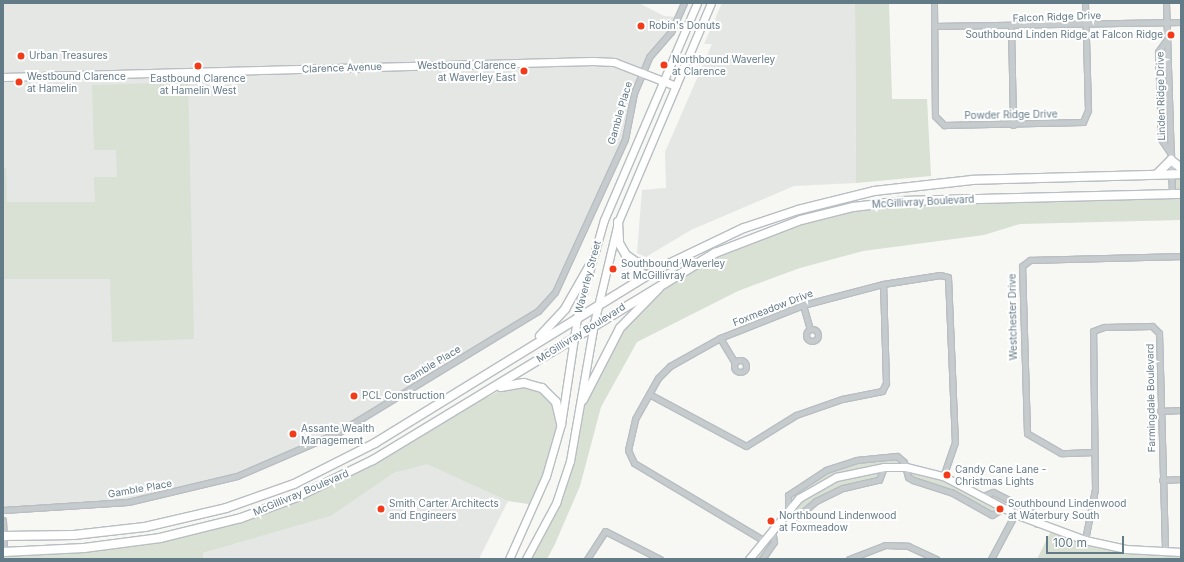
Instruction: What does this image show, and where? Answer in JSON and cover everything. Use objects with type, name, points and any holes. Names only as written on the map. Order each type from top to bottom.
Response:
[{"type":"main road","name":"Waverley Street","points":[[509,559],[546,476],[561,424],[577,316],[589,267],[604,220],[697,3]]},
{"type":"main road","name":"Waverley Street","points":[[526,559],[556,503],[570,461],[583,400],[594,323],[601,304],[618,222],[711,3]]},
{"type":"main road","name":"Clarence Avenue","points":[[3,77],[593,61],[614,62],[676,86]]},
{"type":"main road","points":[[1156,175],[1171,157],[1181,168]]},
{"type":"main road","name":"McGillivray Boulevard","points":[[3,536],[74,535],[145,527],[199,516],[274,492],[352,456],[577,316],[601,304],[660,268],[744,228],[874,190],[972,180],[1181,174]]},
{"type":"main road","name":"McGillivray Boulevard","points":[[3,552],[137,542],[241,518],[344,476],[471,402],[594,323],[715,253],[801,220],[853,207],[906,201],[1177,194]]},
{"type":"main road","points":[[618,222],[619,243],[626,255],[636,262],[660,268]]},
{"type":"main road","points":[[526,348],[565,309],[589,267]]},
{"type":"main road","points":[[583,400],[620,328],[667,280]]},
{"type":"main road","points":[[471,402],[504,386],[534,385],[554,399],[561,424]]},
{"type":"main road","points":[[749,559],[762,540],[786,511],[817,486],[836,478],[884,467],[906,467],[943,476],[983,496],[1014,514],[1037,524],[1085,540],[1126,549],[1181,552]]},
{"type":"street","name":"Gamble Place","points":[[3,510],[128,502],[237,476],[338,432],[538,311],[554,292],[625,139],[642,72],[649,57],[671,32],[684,3]]},
{"type":"street","points":[[934,3],[934,26]]},
{"type":"street","points":[[1085,3],[1086,25]]},
{"type":"street","name":"Linden Ridge Drive","points":[[1166,3],[1168,23],[1171,157],[1170,174],[1177,194]]},
{"type":"street","name":"Falcon Ridge Drive","points":[[934,26],[1011,27],[1181,22]]},
{"type":"street","name":"Powder Ridge Drive","points":[[934,26],[936,121],[944,125],[1013,125],[1077,123],[1087,116],[1086,25]]},
{"type":"street","points":[[1011,27],[1013,125]]},
{"type":"street","name":"Linden Ridge Drive","points":[[1168,38],[1158,52],[1161,139],[1171,157]]},
{"type":"street","name":"Westchester Drive","points":[[1094,452],[1061,452],[1027,433],[1022,266],[1030,260],[1181,256]]},
{"type":"street","name":"Foxmeadow Drive","points":[[762,540],[629,457],[635,419],[649,394],[670,366],[720,338],[803,305],[883,284],[940,275],[950,280],[955,442],[943,476]]},
{"type":"street","points":[[649,394],[746,446],[796,415],[842,399],[882,391],[886,383],[883,284]]},
{"type":"street","points":[[803,305],[810,329]]},
{"type":"street","name":"Farmingdale Boulevard","points":[[1085,540],[1093,505],[1094,452],[1091,338],[1097,327],[1146,325],[1157,329],[1165,552]]},
{"type":"street","points":[[720,338],[735,363]]},
{"type":"street","points":[[1160,411],[1181,410]]},
{"type":"street","points":[[884,467],[879,480],[843,488],[816,501],[797,517],[786,511],[788,495],[841,464],[897,456],[906,467],[908,477],[913,480],[951,492],[992,515],[1003,508]]},
{"type":"street","points":[[1162,480],[1181,479]]},
{"type":"street","points":[[983,496],[993,492],[1034,513],[1037,524]]},
{"type":"street","points":[[992,559],[1014,514]]},
{"type":"street","points":[[3,520],[3,552]]},
{"type":"street","points":[[762,559],[774,542],[772,529]]},
{"type":"street","points":[[587,559],[605,531],[660,559]]},
{"type":"street","points":[[849,559],[885,545],[908,546],[936,559]]},
{"type":"shaded area","points":[[3,3],[639,3],[664,16],[676,17],[668,35],[642,72],[625,139],[545,305],[355,422],[237,476],[128,502],[3,510]]},
{"type":"shaded area","points":[[722,3],[855,3],[856,183],[794,186],[691,230],[646,257],[637,253],[642,190],[666,188],[665,152],[712,44],[704,44]]},
{"type":"shaded area","points":[[855,3],[889,3],[892,99],[927,99],[931,176],[856,183]]},
{"type":"shaded area","points":[[1164,46],[1167,145],[1163,139],[1160,53]]},
{"type":"shaded area","points":[[188,82],[194,339],[112,342],[110,279],[3,279],[3,168],[6,168],[7,202],[95,202],[94,177],[117,177],[116,150],[94,150],[92,85]]},
{"type":"shaded area","points":[[1170,174],[1181,174],[1181,220],[1020,224],[984,235],[863,251],[800,268],[738,291],[637,342],[601,407],[580,486],[555,544],[547,559],[526,559],[556,503],[583,400],[608,348],[667,280],[715,253],[801,220],[853,207],[1172,194]]},
{"type":"shaded area","points":[[513,384],[548,393],[561,424],[530,516],[528,504],[508,501],[427,464],[394,473],[331,516],[203,553],[203,559],[3,559],[3,520],[4,551],[115,545],[275,506]]},
{"type":"shaded area","points":[[899,458],[906,467],[884,467],[879,480],[843,488],[792,518],[786,502],[819,477],[855,463]]},
{"type":"shaded area","points":[[427,463],[508,501],[479,559],[203,559],[203,553],[331,516],[394,473]]},
{"type":"shaded area","points":[[906,467],[943,476],[983,496],[990,492],[1031,511],[1037,524],[1003,508],[996,514],[908,477]]},
{"type":"shaded area","points":[[772,529],[774,538],[762,559],[749,559]]},
{"type":"shaded area","points":[[1052,529],[1126,549],[1181,552],[1181,559],[1037,559]]},
{"type":"place","name":"Robin's Donuts","points":[[641,26]]},
{"type":"place","name":"Southbound Linden Ridge at Falcon Ridge","points":[[1171,35]]},
{"type":"place","name":"Urban Treasures","points":[[21,56]]},
{"type":"place","name":"Northbound Waverley at Clarence","points":[[664,65]]},
{"type":"place","name":"Eastbound Clarence at Hamelin West","points":[[198,66]]},
{"type":"place","name":"Westbound Clarence at Waverley East","points":[[524,71]]},
{"type":"place","name":"Westbound Clarence at Hamelin","points":[[19,82]]},
{"type":"place","name":"Southbound Waverley at McGillivray","points":[[613,269]]},
{"type":"place","name":"PCL Construction","points":[[354,396]]},
{"type":"place","name":"Assante Wealth Management","points":[[293,434]]},
{"type":"place","name":"Candy Cane Lane - Christmas Lights","points":[[947,475]]},
{"type":"place","name":"Smith Carter Architects and Engineers","points":[[381,509]]},
{"type":"place","name":"Southbound Lindenwood at Waterbury South","points":[[1000,509]]},
{"type":"place","name":"Northbound Lindenwood at Foxmeadow","points":[[771,521]]}]
